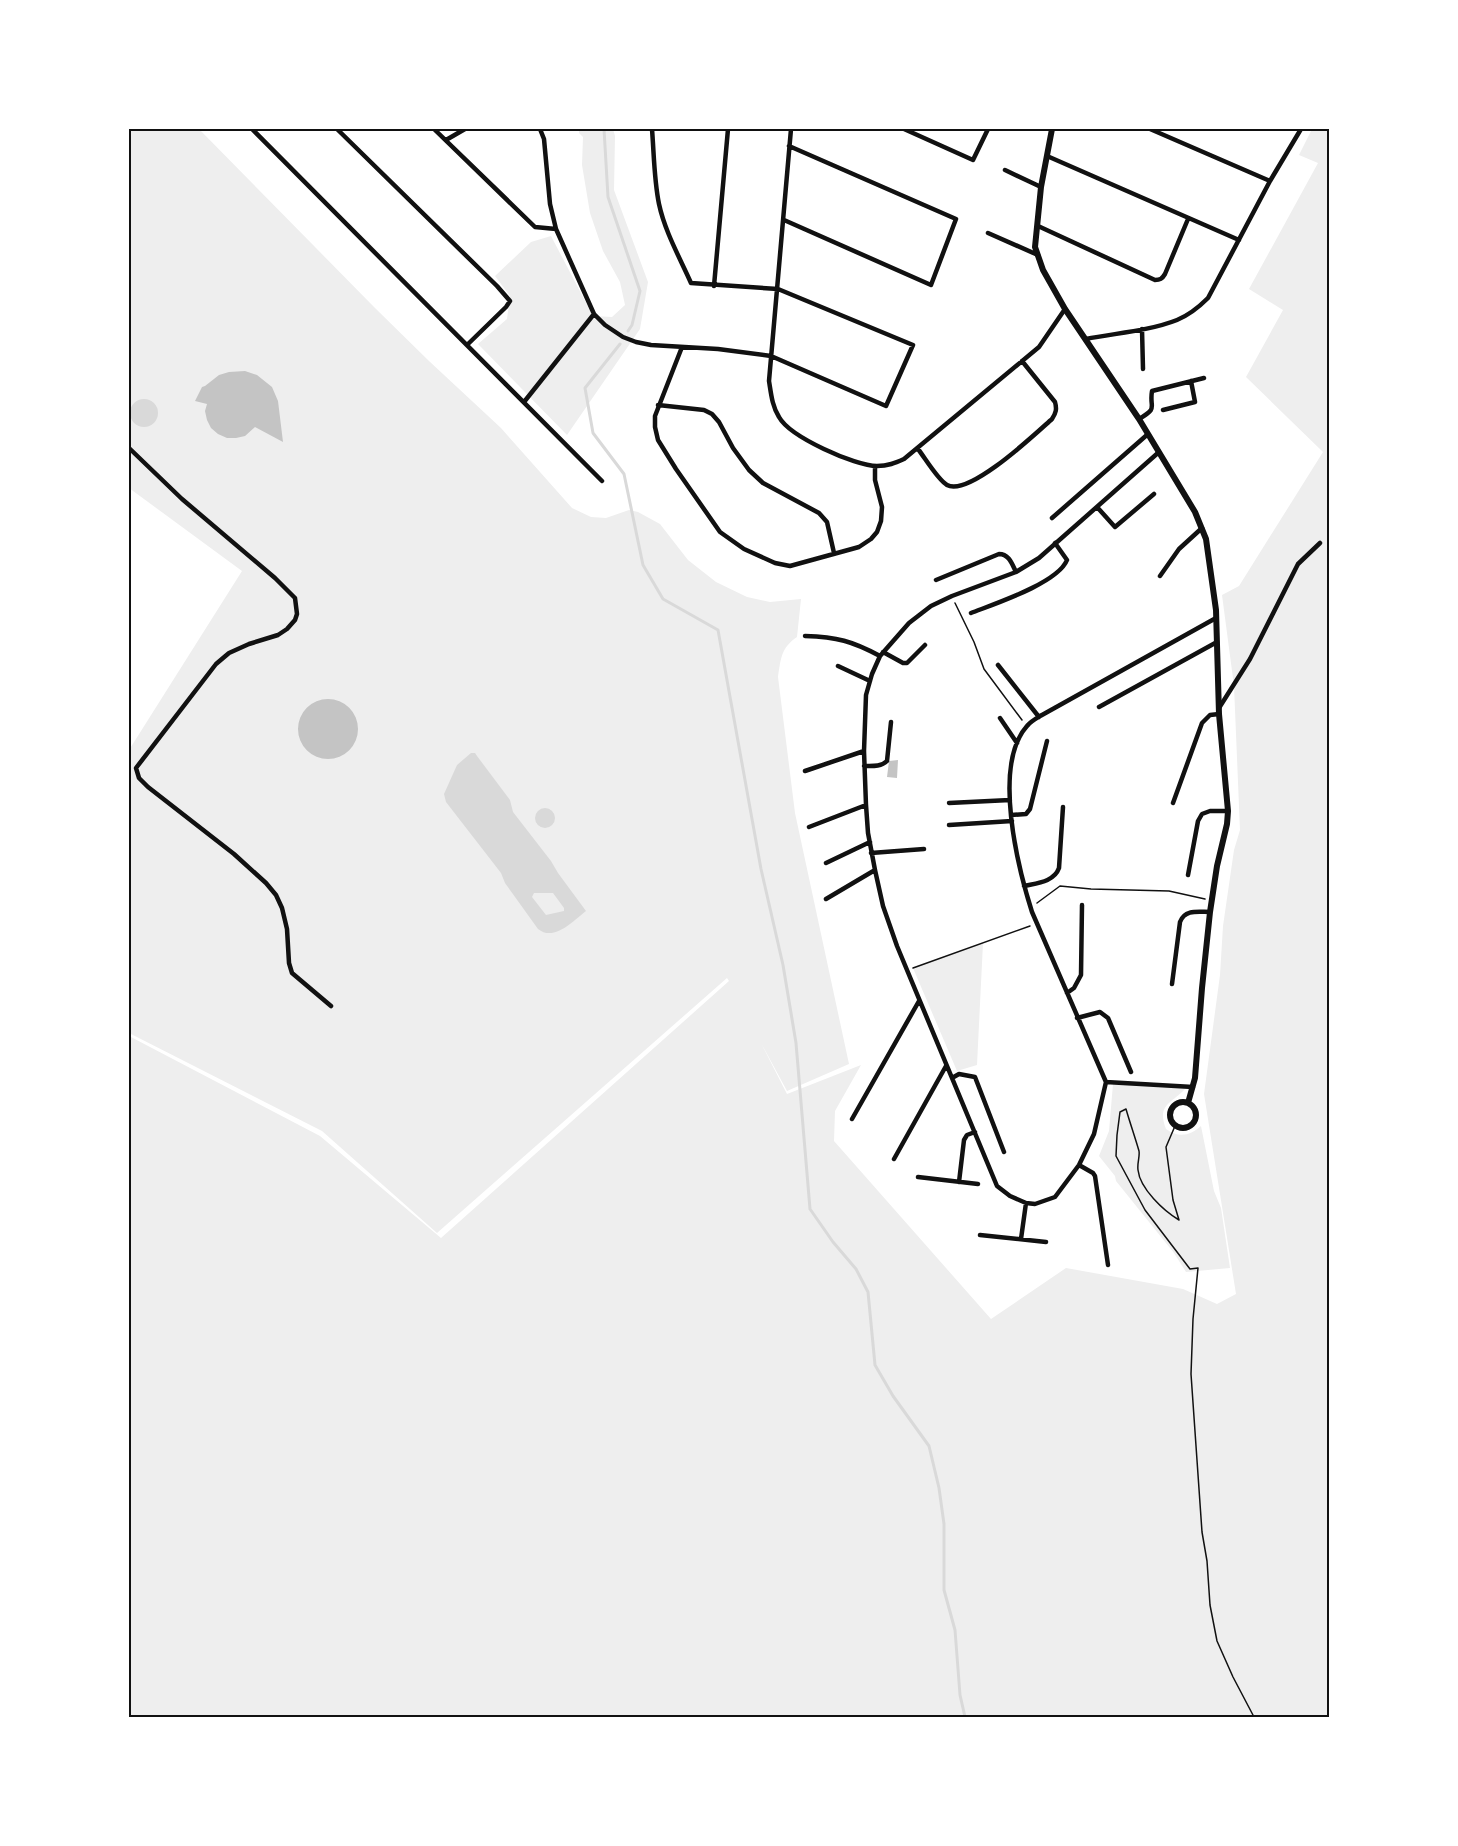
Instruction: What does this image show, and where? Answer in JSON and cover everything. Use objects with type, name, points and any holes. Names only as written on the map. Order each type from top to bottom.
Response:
[{"type":"main road","points":[[1052,129],[1041,187],[1035,246],[1043,270],[1065,309],[1159,452],[1195,512],[1206,539],[1216,618],[1219,711],[1228,811],[1210,912],[1195,1078],[1188,1103]]},
{"type":"main road","points":[[1180,1102],[1192,1105],[1197,1113],[1195,1122],[1188,1128],[1175,1126],[1170,1119],[1171,1111],[1180,1102]]},
{"type":"street","points":[[252,129],[602,481]]},
{"type":"street","points":[[260,137],[261,129]]},
{"type":"street","points":[[337,129],[510,301],[467,345]]},
{"type":"street","points":[[434,129],[535,227],[556,230]]},
{"type":"street","points":[[446,140],[465,129]]},
{"type":"street","points":[[540,129],[544,139],[550,204],[556,230],[594,314],[614,332],[636,342],[771,356],[886,406],[913,345],[778,289],[691,283],[666,226],[660,206],[652,129]]},
{"type":"street","points":[[714,286],[728,129]]},
{"type":"street","points":[[791,129],[770,381],[772,402],[779,418],[798,435],[844,458],[862,464],[888,466],[904,459],[1039,347],[1065,309]]},
{"type":"street","points":[[904,129],[973,160],[988,129]]},
{"type":"street","points":[[1150,129],[1270,181]]},
{"type":"street","points":[[1086,339],[1142,329],[1178,319],[1194,310],[1208,298],[1270,181],[1301,129]]},
{"type":"street","points":[[784,220],[932,285],[956,219],[789,147]]},
{"type":"street","points":[[1047,156],[1239,240]]},
{"type":"street","points":[[1005,170],[1041,187]]},
{"type":"street","points":[[1038,226],[1159,280],[1165,274],[1188,219]]},
{"type":"street","points":[[988,233],[1038,255]]},
{"type":"street","points":[[524,402],[594,314]]},
{"type":"street","points":[[1142,329],[1143,369]]},
{"type":"street","points":[[682,347],[655,416],[658,440],[676,470],[720,532],[744,549],[775,563],[790,566],[859,547],[877,532],[881,521],[882,507],[875,480],[875,466]]},
{"type":"street","points":[[918,448],[945,484],[953,488],[970,483],[996,466],[1044,426],[1056,414],[1055,402],[1022,361]]},
{"type":"street","points":[[1139,419],[1151,411],[1152,391],[1204,378]]},
{"type":"street","points":[[1163,410],[1194,402],[1191,381]]},
{"type":"street","points":[[658,405],[704,410],[712,414],[749,470],[763,483],[819,513],[826,522],[834,553]]},
{"type":"street","points":[[1052,518],[1148,434]]},
{"type":"street","points":[[129,448],[182,499],[275,578],[295,598],[297,614],[287,629],[229,653],[216,664],[136,768],[140,778],[148,787],[234,854],[276,895],[287,929],[289,963],[292,973],[331,1006]]},
{"type":"street","points":[[1159,452],[1039,558],[1016,572],[931,606],[909,623],[882,654],[866,695],[864,750],[866,805],[870,842],[884,906],[919,1000],[997,1186],[1010,1196],[1026,1203],[1035,1203],[1055,1197],[1079,1165],[1094,1134],[1106,1082],[1037,924],[1024,886],[1010,800],[1010,768],[1017,743],[1027,726],[1039,717],[1216,618]]},
{"type":"street","points":[[1097,507],[1115,527],[1154,494]]},
{"type":"street","points":[[1160,576],[1179,549],[1202,528]]},
{"type":"street","points":[[971,613],[1026,591],[1058,570],[1067,560],[1055,543]]},
{"type":"street","points":[[1173,803],[1202,723],[1219,711],[1250,659],[1298,564],[1320,543]]},
{"type":"street","points":[[936,580],[999,554],[1008,556],[1016,572]]},
{"type":"street","points":[[805,636],[833,637],[856,643],[903,663],[907,663],[925,645]]},
{"type":"street","points":[[1099,707],[1217,642]]},
{"type":"street","points":[[998,665],[1039,717]]},
{"type":"street","points":[[838,666],[870,681]]},
{"type":"street","points":[[1000,718],[1017,743]]},
{"type":"street","points":[[864,766],[884,765],[887,761],[891,722]]},
{"type":"street","points":[[949,825],[1012,818],[1026,814],[1030,809],[1047,741]]},
{"type":"street","points":[[805,771],[864,750]]},
{"type":"street","points":[[949,803],[1010,800]]},
{"type":"street","points":[[809,827],[866,805]]},
{"type":"street","points":[[1024,886],[1048,880],[1057,873],[1063,807]]},
{"type":"street","points":[[1188,875],[1198,822],[1202,814],[1228,811]]},
{"type":"street","points":[[825,863],[870,842]]},
{"type":"street","points":[[872,853],[924,849]]},
{"type":"street","points":[[826,899],[875,870]]},
{"type":"street","points":[[1067,993],[1074,988],[1081,975],[1082,905]]},
{"type":"street","points":[[1172,984],[1182,916],[1187,913],[1210,912]]},
{"type":"street","points":[[852,1119],[919,1000]]},
{"type":"street","points":[[1077,1018],[1100,1012],[1108,1018],[1131,1072]]},
{"type":"street","points":[[894,1159],[946,1066]]},
{"type":"street","points":[[952,1078],[960,1074],[975,1077],[1004,1152]]},
{"type":"street","points":[[1106,1082],[1193,1087]]},
{"type":"street","points":[[959,1182],[964,1140],[967,1135],[975,1132]]},
{"type":"street","points":[[1079,1165],[1095,1176],[1108,1265]]},
{"type":"street","points":[[918,1176],[978,1184]]},
{"type":"street","points":[[1021,1239],[1026,1203]]},
{"type":"street","points":[[980,1235],[1046,1242]]},
{"type":"path","points":[[952,596],[984,669],[1027,726]]},
{"type":"path","points":[[1031,908],[1060,886],[1169,891],[1212,901]]},
{"type":"path","points":[[908,972],[913,968],[1037,924]]},
{"type":"path","points":[[1175,1126],[1166,1147],[1173,1200],[1179,1220],[1165,1212],[1143,1183],[1138,1171],[1140,1154],[1126,1109],[1120,1112],[1116,1156],[1145,1210],[1190,1269],[1198,1268],[1192,1319],[1191,1374],[1202,1532],[1207,1561],[1210,1605],[1217,1641],[1254,1717]]},
{"type":"shaded area","points":[[129,129],[199,129],[374,307],[501,428],[572,508],[591,517],[606,518],[629,510],[638,512],[660,524],[688,560],[716,582],[747,597],[770,602],[801,599],[797,637],[785,649],[778,677],[795,813],[849,1064],[787,1091],[760,1041],[787,1094],[861,1065],[835,1111],[834,1141],[991,1319],[1066,1268],[1183,1289],[1217,1304],[1236,1294],[1204,1094],[1220,975],[1223,926],[1234,850],[1240,830],[1234,686],[1222,595],[1239,586],[1323,452],[1246,377],[1283,310],[1249,289],[1318,163],[1299,155],[1312,129],[1329,129],[1329,1717],[129,1717],[129,1036],[320,1136],[441,1238],[729,981],[727,978],[437,1233],[322,1131],[129,1033],[129,750],[242,571],[129,488]]},
{"type":"shaded area","points":[[579,129],[613,129],[615,136],[614,190],[648,282],[640,329],[567,435],[478,344],[507,319],[510,296],[495,276],[531,242],[551,236],[593,316],[612,317],[625,305],[620,282],[603,251],[590,213],[582,165],[583,137]]},
{"type":"shaded area","points":[[144,399],[154,403],[158,413],[154,423],[144,427],[134,423],[130,413],[134,403]]},
{"type":"shaded area","points":[[471,753],[475,753],[510,800],[513,812],[586,911],[569,925],[550,933],[538,929],[505,883],[501,873],[446,802],[444,794],[457,765]],"holes":[[[534,893],[553,893],[564,911],[546,915],[532,897]]]},
{"type":"shaded area","points":[[541,808],[549,808],[555,814],[555,822],[549,828],[541,828],[535,822],[535,814]]},
{"type":"shaded area","points":[[983,943],[977,1065],[957,1071],[913,968]]},
{"type":"shaded area","points":[[1113,1084],[1186,1088],[1167,1105],[1163,1121],[1166,1129],[1179,1135],[1193,1132],[1201,1126],[1214,1191],[1221,1208],[1230,1268],[1186,1272],[1099,1156],[1109,1131]]},
{"type":"building","points":[[245,371],[257,375],[272,387],[278,401],[283,442],[255,427],[245,436],[236,438],[227,438],[218,434],[207,420],[205,411],[207,404],[195,401],[202,387],[219,375]]},
{"type":"building","points":[[322,699],[334,699],[345,704],[353,712],[358,729],[356,741],[345,754],[334,759],[322,759],[311,754],[303,746],[298,735],[298,723],[303,712],[311,704]]},
{"type":"building","points":[[898,760],[897,778],[887,777],[889,761]]},
{"type":"waterway","points":[[604,129],[608,197],[640,291],[632,325],[628,331]]},
{"type":"waterway","points":[[620,344],[585,388],[593,433],[624,474],[643,565],[663,599],[718,630],[761,869],[783,965],[796,1043],[810,1209],[833,1242],[856,1269],[868,1292],[875,1365],[893,1396],[929,1446],[939,1488],[944,1524],[944,1590],[955,1630],[960,1695],[965,1717]]}]
